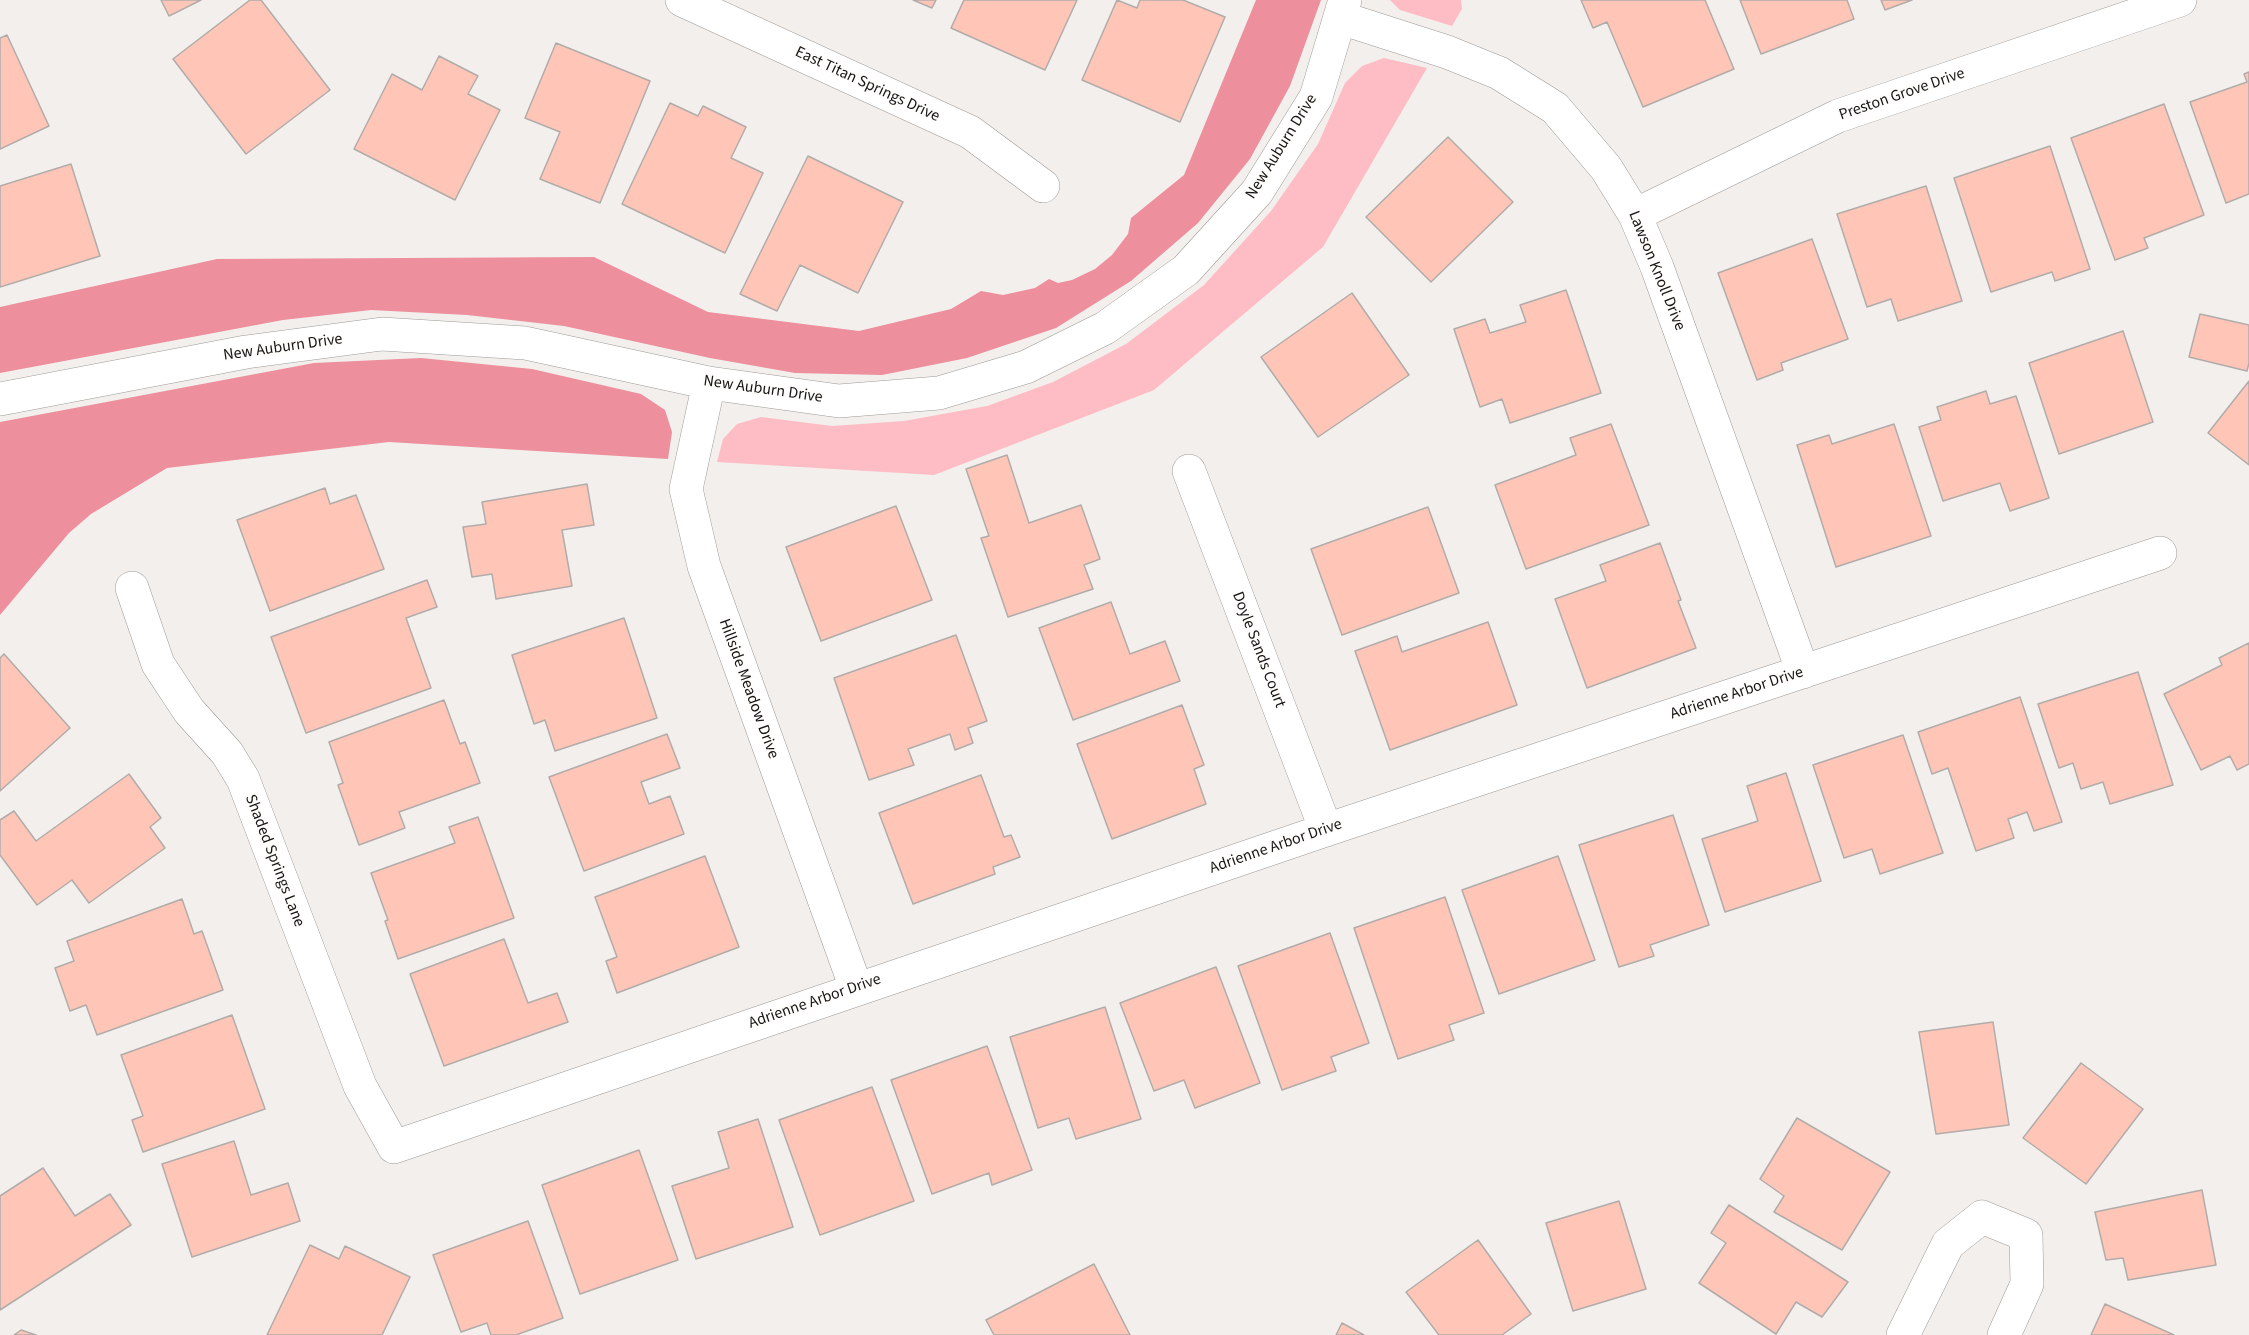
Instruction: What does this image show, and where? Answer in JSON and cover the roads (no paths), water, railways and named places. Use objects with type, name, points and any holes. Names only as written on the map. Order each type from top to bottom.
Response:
[{"type":"street","name":"East Titan Springs Drive","points":[[682,0],[970,132],[1042,186]]},
{"type":"street","name":"Preston Grove Drive","points":[[1635,215],[1838,116],[2180,0]]},
{"type":"street","name":"Lawson Knoll Drive","points":[[1343,9],[1499,73],[1555,108],[1606,168],[1635,215],[1657,267],[1803,672]]},
{"type":"street","name":"New Auburn Drive","points":[[0,399],[246,352],[382,334],[525,343],[709,383],[839,401],[939,393],[1026,367],[1105,328],[1186,270],[1257,192],[1316,97],[1343,9]]},
{"type":"street","name":"Hillside Meadow Drive","points":[[709,383],[686,489],[704,567],[856,988]]},
{"type":"street","name":"Doyle Sands Court","points":[[1190,471],[1326,830]]},
{"type":"street","name":"Adrienne Arbor Drive","points":[[394,1147],[856,988],[2160,553]]},
{"type":"street","name":"Shaded Springs Lane","points":[[132,588],[158,663],[189,711],[227,753],[243,779],[360,1086],[394,1147]]},
{"type":"street","points":[[1903,1335],[1948,1244],[1982,1217],[2026,1235],[2027,1284],[2004,1335]]}]
